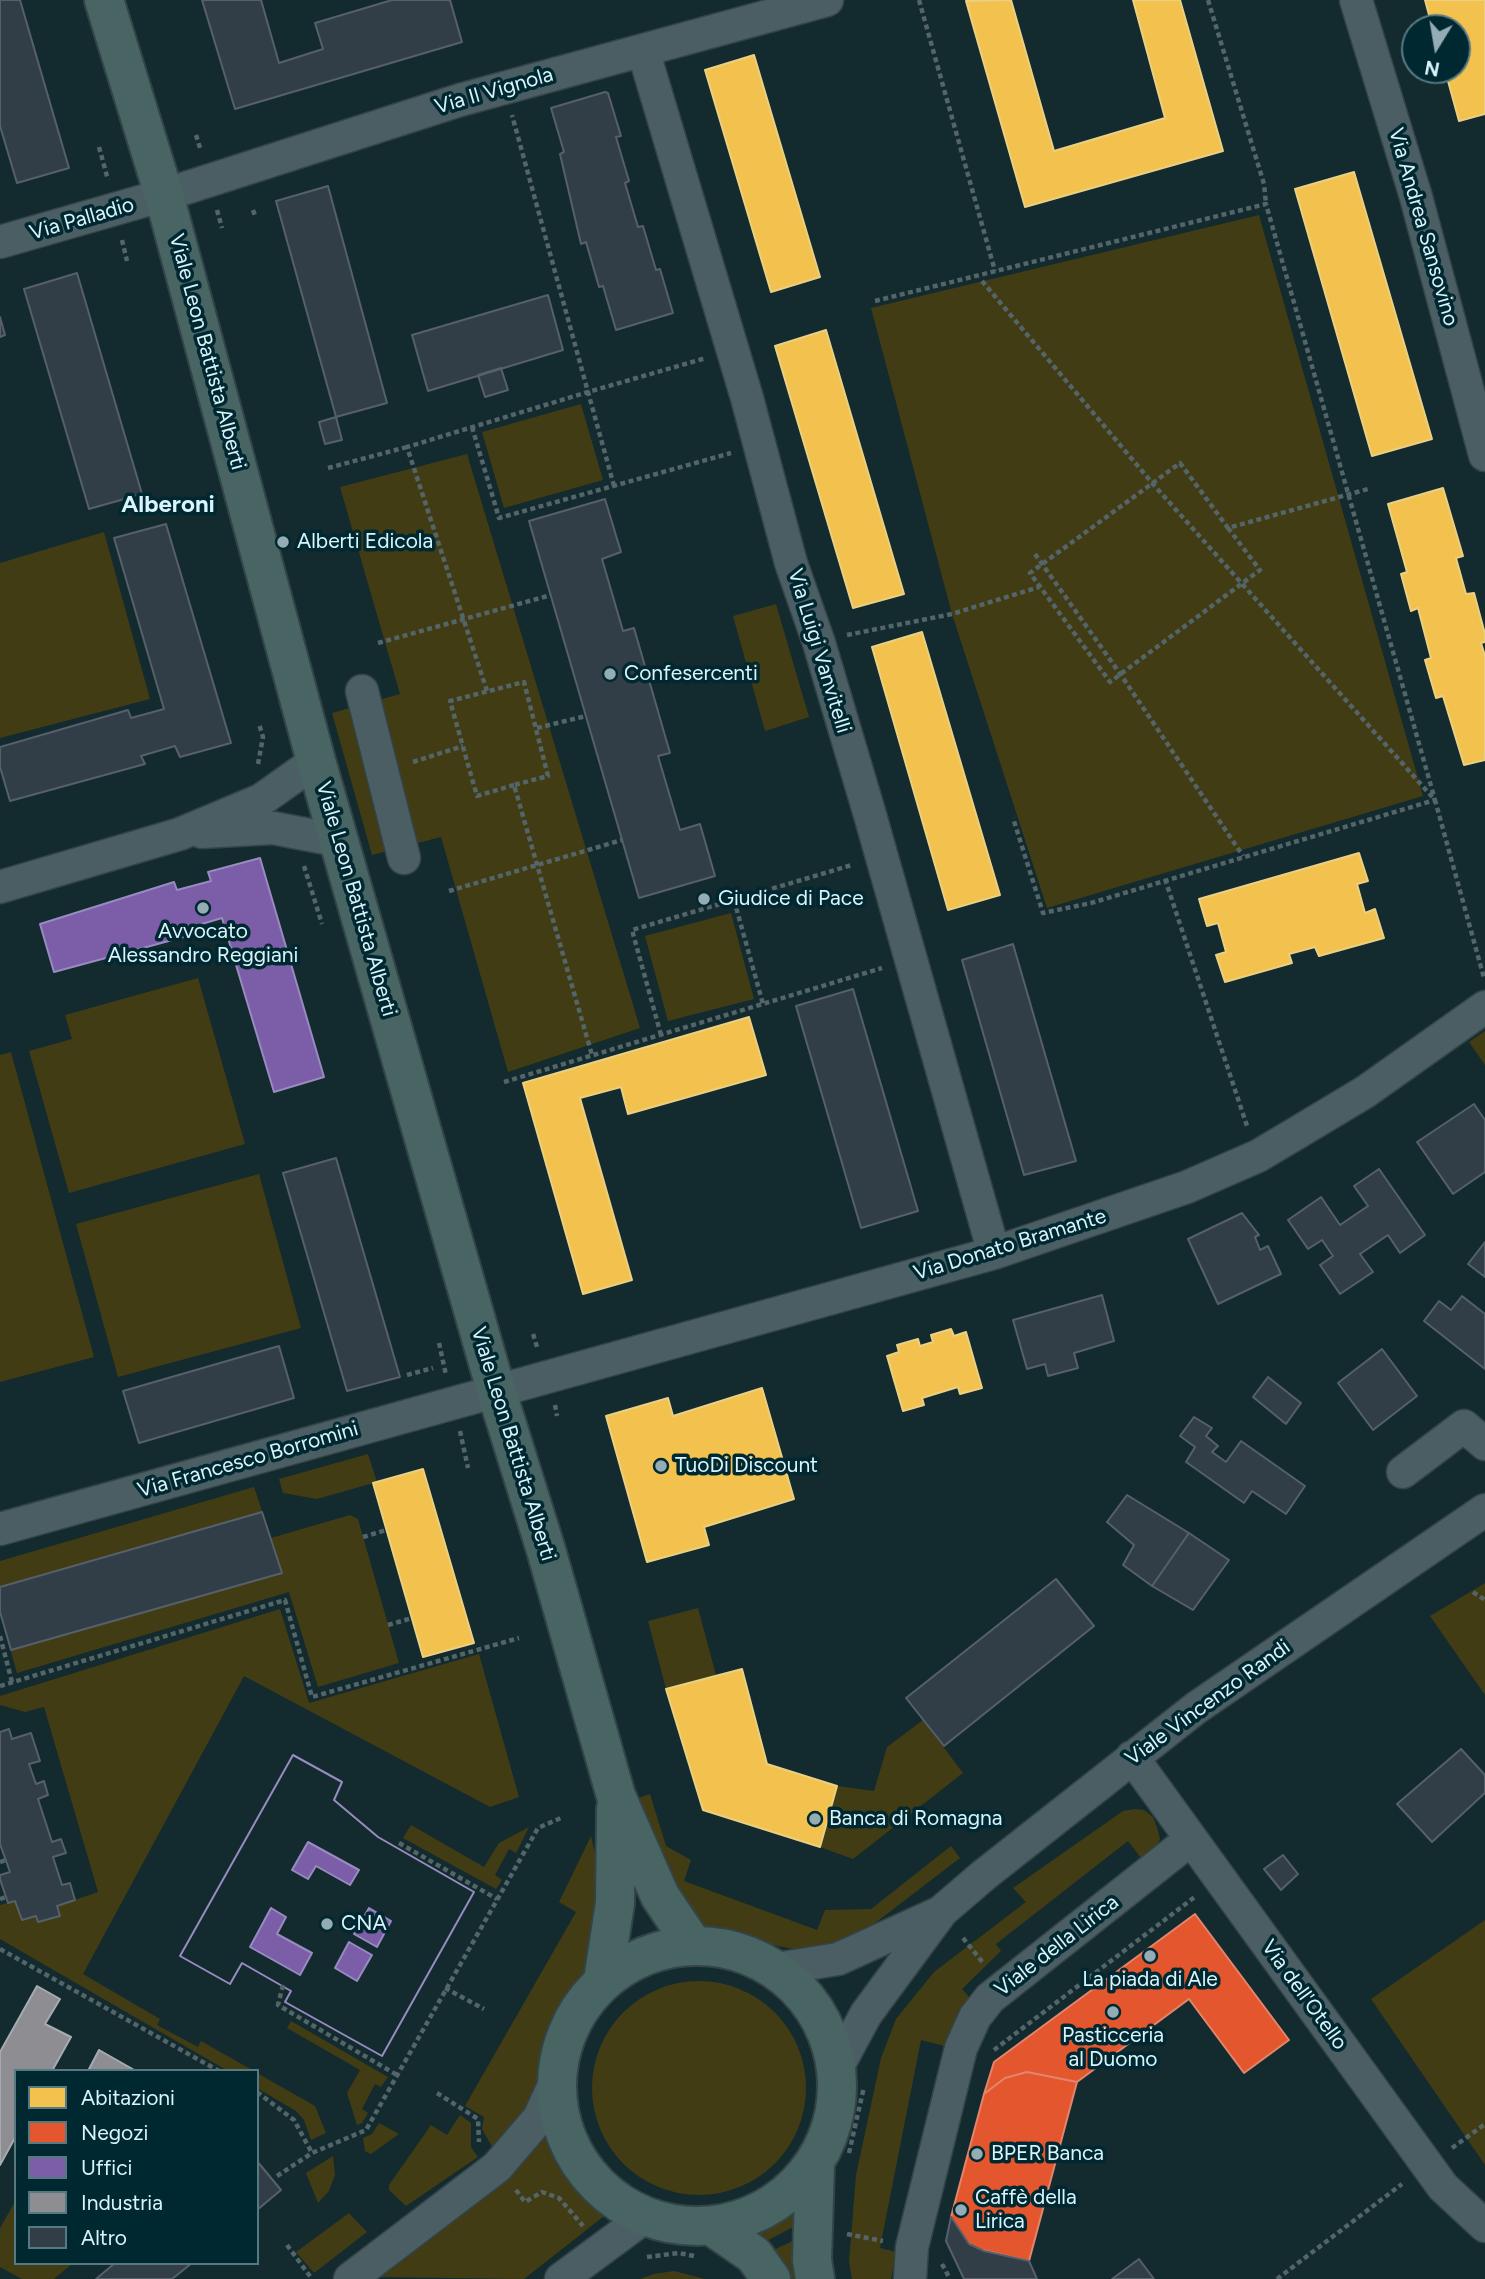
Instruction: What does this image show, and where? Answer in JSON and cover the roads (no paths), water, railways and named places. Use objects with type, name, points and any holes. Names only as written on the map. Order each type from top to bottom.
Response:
[{"type":"main road","name":"Viale Leon Battista Alberti","points":[[104,0],[164,195],[316,761],[496,1390],[546,1550],[616,1796],[660,1896],[693,1945]]},
{"type":"main road","name":"Viale Leon Battista Alberti","points":[[603,1981],[615,1903],[616,1796]]},
{"type":"main road","points":[[771,2279],[754,2255],[706,2241],[678,2225],[645,2217],[603,2190],[579,2161],[562,2127],[557,2078],[566,2035],[582,2006],[603,1981],[645,1955],[693,1945],[740,1953],[776,1969],[799,1988],[817,2012],[830,2039],[852,2071],[838,2098],[832,2128],[831,2160],[812,2260],[815,2279]]},
{"type":"main road","points":[[706,2241],[742,2219],[771,2206],[831,2160]]},
{"type":"street","name":"Via Il Vignola","points":[[164,195],[460,100],[827,0]]},
{"type":"street","name":"Via Andrea Sansovino","points":[[1356,0],[1416,197],[1485,455]]},
{"type":"street","name":"Via Luigi Vanvitelli","points":[[643,50],[747,398],[791,563],[820,643],[994,1253]]},
{"type":"street","name":"Via Palladio","points":[[0,242],[164,195]]},
{"type":"street","points":[[362,691],[404,858]]},
{"type":"street","points":[[0,887],[180,834],[261,800],[316,761]]},
{"type":"street","points":[[180,834],[273,828],[341,841]]},
{"type":"street","name":"Via Donato Bramante","points":[[496,1390],[994,1253],[1187,1187],[1258,1156],[1365,1092],[1485,1007]]},
{"type":"street","name":"Via Francesco Borromini","points":[[0,1529],[496,1390]]},
{"type":"street","points":[[1404,1472],[1464,1426],[1485,1444]]},
{"type":"street","name":"Viale Vincenzo Randi","points":[[776,1969],[838,1959],[942,1911],[1196,1708],[1485,1510]]},
{"type":"street","name":"Via dell'Otello","points":[[1132,1757],[1219,1879],[1444,2153],[1443,2187],[1485,2226]]},
{"type":"street","name":"Viale della Lirica","points":[[910,2279],[912,2247],[961,2048],[975,2017],[990,1998],[1190,1840]]},
{"type":"street","name":"Viale Vincenzo Randi","points":[[852,2071],[866,2014],[942,1911]]},
{"type":"street","points":[[350,2279],[497,2167],[539,2118],[557,2078]]},
{"type":"street","points":[[561,2279],[645,2217]]},
{"type":"place","name":"Alberti Edicola","points":[[283,542]]},
{"type":"place","name":"Confesercenti","points":[[610,674]]},
{"type":"place","name":"Giudice di Pace","points":[[704,899]]},
{"type":"place","name":"Avvocato Alessandro Reggiani","points":[[203,908]]},
{"type":"place","name":"TuoDi Discount","points":[[661,1466]]},
{"type":"place","name":"Banca di Romagna","points":[[815,1819]]},
{"type":"place","name":"CNA","points":[[327,1924]]},
{"type":"place","name":"La piada di Ale","points":[[1150,1956]]},
{"type":"place","name":"Pasticceria al Duomo","points":[[1113,2012]]},
{"type":"place","name":"BPER Banca","points":[[977,2154]]},
{"type":"place","name":"Caffè della Lirica","points":[[961,2210]]},
{"type":"district","name":"Alberoni","points":[[168,505]]}]
